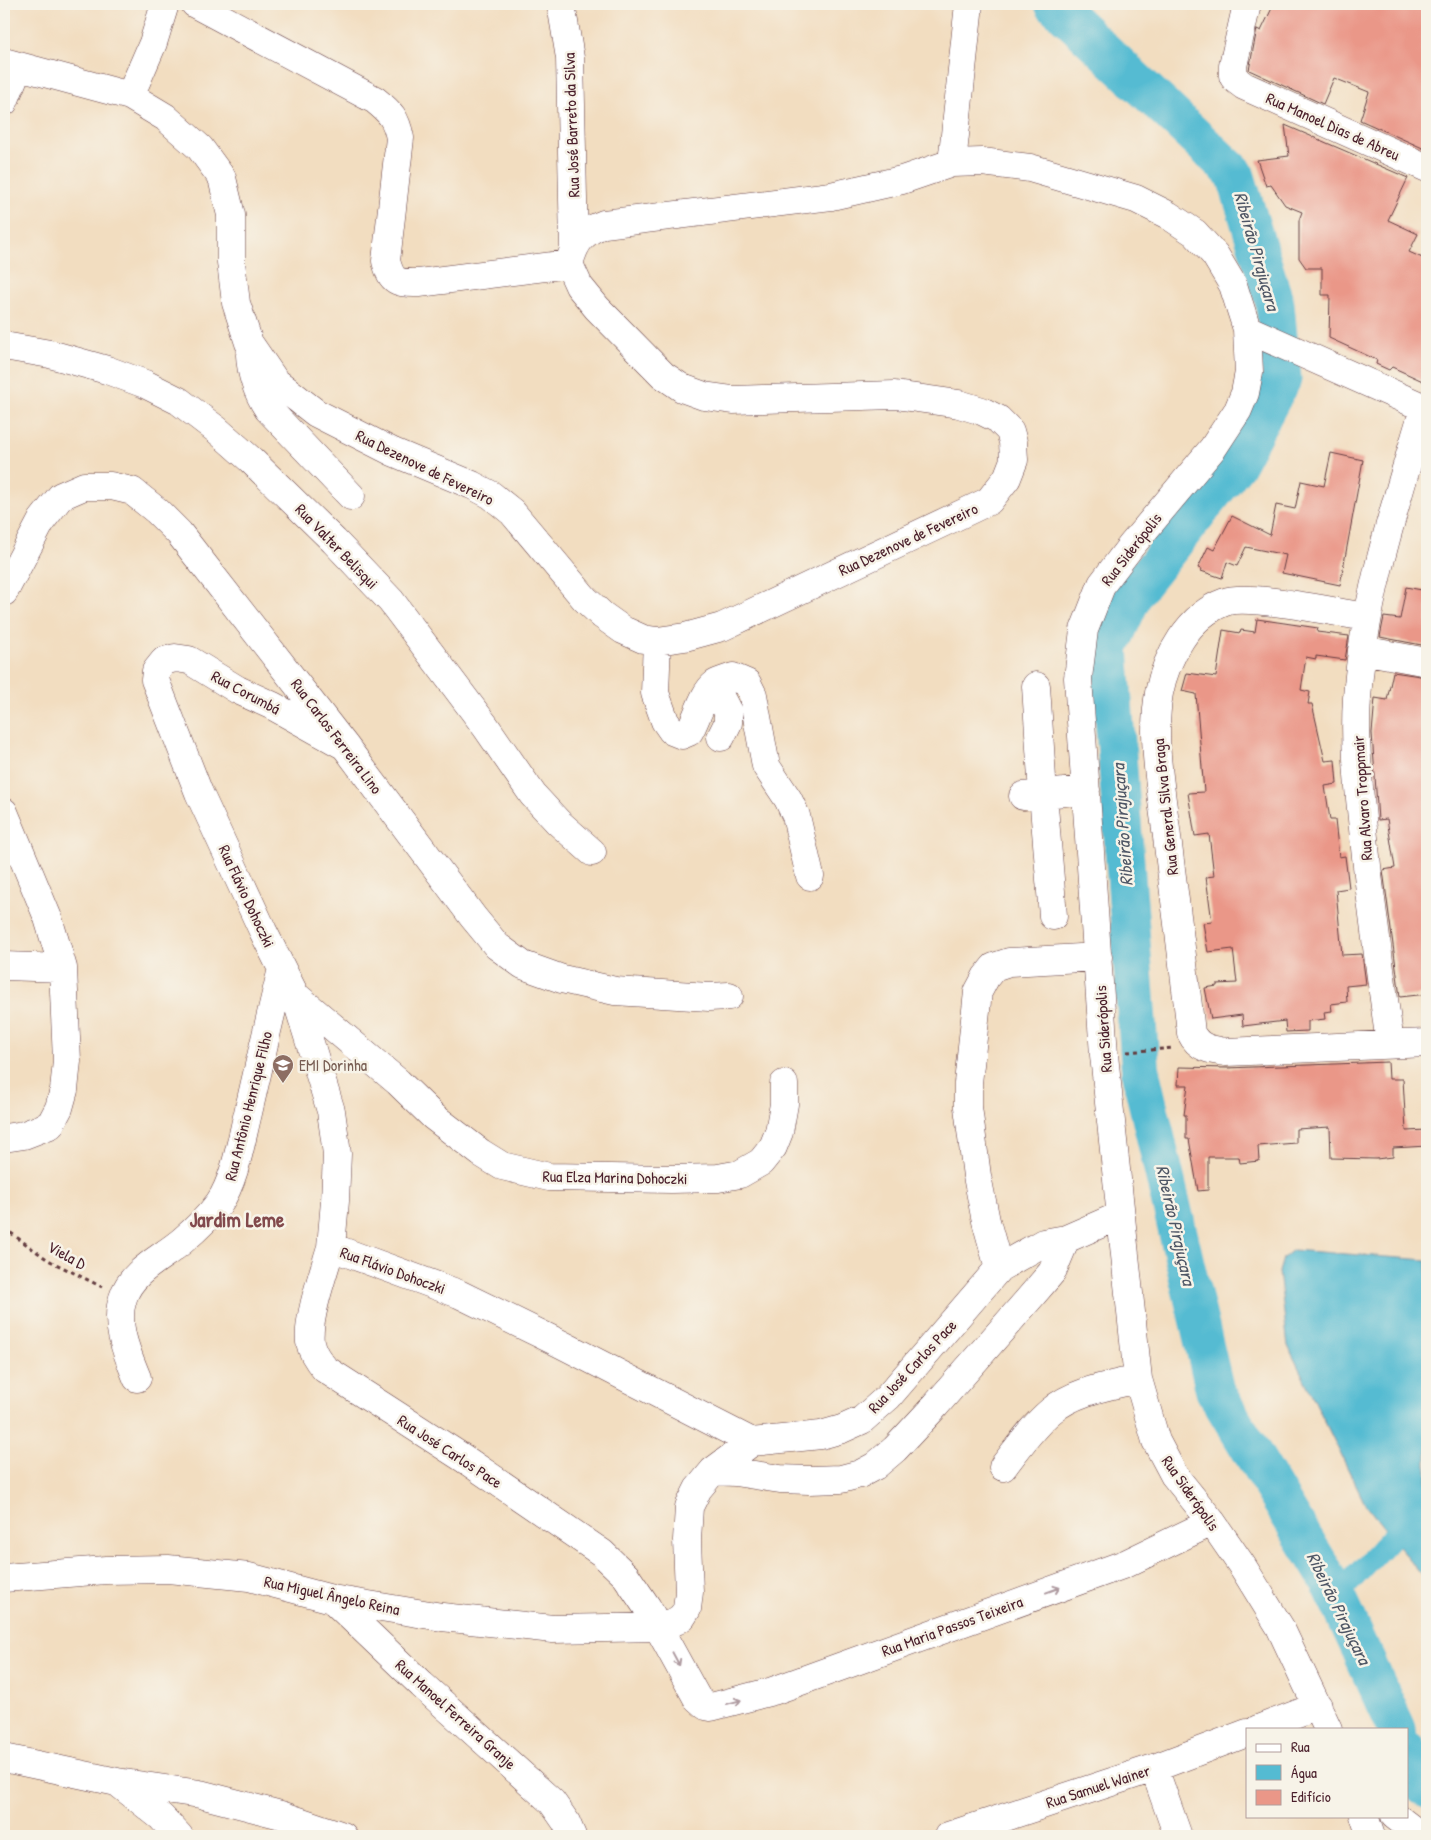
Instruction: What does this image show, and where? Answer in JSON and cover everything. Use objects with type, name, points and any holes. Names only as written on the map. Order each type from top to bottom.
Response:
[{"type":"street","points":[[130,96],[165,4]]},
{"type":"street","points":[[196,4],[375,100],[391,113],[397,125],[400,138],[386,261],[389,272],[394,280],[402,283],[419,283],[572,255],[592,228],[604,224],[831,196],[902,180],[952,163],[982,162],[1030,168],[1136,200],[1168,215],[1195,233],[1215,255],[1233,285],[1247,330],[1426,408]]},
{"type":"street","name":"Rua José Barreto da Silva","points":[[561,4],[570,58],[572,255]]},
{"type":"street","points":[[952,163],[969,4]]},
{"type":"street","name":"Rua Manoel Dias de Abreu","points":[[1247,4],[1232,72],[1233,76],[1240,83],[1427,168]]},
{"type":"street","points":[[4,102],[11,65]]},
{"type":"street","name":"Rua Dezenove de Fevereiro","points":[[11,65],[130,96],[165,117],[200,148],[222,178],[231,215],[231,262],[236,303],[249,343],[275,381],[316,413],[393,452],[472,485],[491,495],[512,512],[585,599],[602,616],[642,639],[657,641],[685,637],[722,627],[989,501],[1007,478],[1014,460],[1010,431],[998,420],[982,411],[959,404],[896,395],[732,400],[704,396],[682,388],[663,375],[597,308],[579,286],[572,255]]},
{"type":"street","name":"Rua Siderópolis","points":[[1247,330],[1249,372],[1245,393],[1238,410],[1213,448],[1130,546],[1102,584],[1084,630],[1078,678],[1104,1055],[1138,1379],[1156,1441],[1174,1475],[1212,1522],[1243,1567],[1280,1627],[1323,1717]]},
{"type":"street","points":[[249,343],[251,369],[260,397],[268,409],[351,496]]},
{"type":"street","name":"Rua Valter Belisqui","points":[[4,346],[50,354],[107,370],[145,384],[179,401],[252,460],[334,541],[390,601],[486,727],[533,795],[558,822],[592,852]]},
{"type":"street","name":"Rua Alvaro Troppmair","points":[[1390,1044],[1367,870],[1356,766],[1357,699],[1367,617],[1393,513],[1426,408]]},
{"type":"street","name":"Rua Carlos Ferreira Lino","points":[[4,592],[42,520],[60,496],[84,486],[111,486],[132,491],[157,511],[179,533],[345,746],[473,917],[497,946],[523,965],[562,979],[615,991],[709,997],[729,996]]},
{"type":"street","name":"Rua General Silva Braga","points":[[1367,617],[1237,599],[1225,601],[1209,609],[1194,621],[1171,656],[1159,692],[1157,756],[1191,1032],[1199,1044],[1207,1048],[1226,1052],[1390,1044]]},
{"type":"street","points":[[657,641],[654,694],[665,721],[672,731],[682,735],[689,732],[704,699],[714,684],[733,677],[747,683],[753,695],[766,766],[788,799],[796,816],[810,876]]},
{"type":"street","points":[[1362,650],[1427,662]]},
{"type":"street","name":"Rua Corumbá","points":[[155,680],[156,671],[164,661],[175,658],[188,660],[238,690],[273,706],[345,746]]},
{"type":"street","name":"Rua Flávio Dohoczki","points":[[155,680],[199,793],[295,995],[331,1111],[337,1154],[335,1201],[330,1247],[458,1294],[561,1344],[752,1442]]},
{"type":"street","points":[[714,684],[728,712],[728,723],[721,737]]},
{"type":"street","points":[[1036,686],[1033,795],[1053,916]]},
{"type":"street","points":[[1033,795],[1086,790]]},
{"type":"street","points":[[4,812],[48,918],[63,968],[67,1060],[64,1090],[59,1108],[50,1125],[24,1135],[4,1138]]},
{"type":"street","points":[[999,1268],[986,1221],[977,1176],[968,1107],[968,1082],[978,992],[994,967],[1008,962],[1098,957]]},
{"type":"street","points":[[4,966],[63,968]]},
{"type":"street","name":"Rua Antônio Henrique Filho","points":[[137,1378],[121,1334],[119,1314],[123,1297],[129,1285],[143,1270],[197,1228],[219,1203],[226,1190],[244,1130],[282,969]]},
{"type":"street","name":"Rua Elza Marina Dohoczki","points":[[295,995],[398,1082],[434,1117],[481,1153],[502,1166],[549,1177],[671,1179],[718,1178],[740,1174],[761,1162],[773,1148],[780,1132],[784,1104],[784,1084]]},
{"type":"street","points":[[1390,1044],[1427,1043]]},
{"type":"street","name":"Rua José Carlos Pace","points":[[752,1442],[821,1436],[862,1420],[888,1396],[999,1268],[1043,1242],[1066,1239],[1121,1215]]},
{"type":"street","points":[[713,1472],[809,1480],[841,1479],[860,1474],[875,1466],[895,1449],[936,1405],[1052,1272],[1066,1239]]},
{"type":"street","name":"Rua José Carlos Pace","points":[[330,1247],[316,1299],[310,1341],[315,1357],[325,1369],[463,1458],[602,1553],[626,1576],[660,1628],[693,1691]]},
{"type":"street","points":[[1002,1468],[1026,1437],[1052,1410],[1083,1394],[1138,1379]]},
{"type":"street","points":[[660,1628],[676,1621],[687,1609],[689,1592],[687,1540],[689,1507],[698,1489],[713,1472],[752,1442]]},
{"type":"street","name":"Rua Maria Passos Teixeira","points":[[693,1691],[701,1702],[711,1707],[773,1691],[1125,1564],[1212,1522]]},
{"type":"street","name":"Rua Miguel Ângelo Reina","points":[[4,1578],[106,1570],[168,1570],[249,1577],[332,1599],[442,1617],[553,1629],[660,1628]]},
{"type":"street","name":"Rua Manoel Ferreira Granje","points":[[332,1599],[422,1685],[552,1802],[566,1822],[572,1836]]},
{"type":"street","points":[[1263,1728],[1323,1717]]},
{"type":"street","name":"Rua Samuel Wainer","points":[[948,1836],[1154,1768],[1246,1733]]},
{"type":"street","points":[[4,1758],[117,1782],[200,1794],[281,1815],[343,1836]]},
{"type":"street","points":[[1154,1768],[1178,1836]]},
{"type":"street","points":[[117,1782],[161,1817],[179,1836]]},
{"type":"street","points":[[1365,1818],[1371,1836]]},
{"type":"street","points":[[1398,1818],[1421,1836]]},
{"type":"path","points":[[1127,1052],[1166,1049]]},
{"type":"path","name":"Viela D","points":[[4,1228],[48,1260],[123,1297]]},
{"type":"water","points":[[1293,1250],[1427,1260],[1427,1582],[1365,1504],[1288,1346],[1279,1272],[1283,1258]]},
{"type":"building","points":[[1274,4],[1427,4],[1427,150],[1360,120],[1369,92],[1334,78],[1323,104],[1249,70],[1257,29],[1261,31]]},
{"type":"building","points":[[1285,125],[1408,178],[1388,220],[1418,234],[1409,252],[1427,260],[1427,383],[1392,367],[1389,370],[1376,364],[1377,360],[1329,338],[1330,295],[1322,295],[1322,268],[1306,268],[1299,258],[1299,220],[1302,212],[1285,205],[1271,185],[1266,186],[1257,160],[1289,156]]},
{"type":"building","points":[[1331,453],[1363,460],[1340,585],[1282,573],[1286,555],[1246,547],[1237,566],[1227,562],[1222,578],[1201,571],[1202,569],[1198,568],[1208,547],[1214,550],[1232,516],[1270,535],[1276,505],[1295,509],[1301,481],[1324,486]]},
{"type":"building","points":[[1406,587],[1427,591],[1427,646],[1380,637],[1384,617],[1400,619]]},
{"type":"building","points":[[1257,619],[1318,628],[1317,632],[1349,636],[1345,660],[1316,656],[1316,659],[1306,657],[1301,690],[1310,692],[1308,704],[1312,704],[1325,761],[1335,760],[1337,784],[1325,786],[1330,820],[1335,820],[1339,857],[1345,856],[1349,888],[1336,890],[1342,955],[1362,954],[1366,984],[1346,986],[1347,1002],[1331,1004],[1332,1011],[1324,1012],[1325,1019],[1308,1021],[1308,1031],[1286,1032],[1285,1021],[1243,1026],[1242,1015],[1211,1019],[1205,988],[1217,986],[1217,984],[1237,983],[1233,949],[1208,952],[1203,923],[1212,922],[1206,877],[1214,876],[1209,834],[1195,836],[1188,793],[1204,792],[1196,694],[1182,691],[1187,673],[1216,677],[1223,630],[1240,633],[1241,630],[1255,632]]},
{"type":"building","points":[[1393,672],[1427,677],[1427,994],[1400,997],[1383,870],[1395,868],[1387,819],[1378,820],[1372,733],[1375,698],[1387,700]]},
{"type":"building","points":[[1388,1062],[1389,1079],[1403,1079],[1406,1131],[1427,1130],[1427,1146],[1393,1148],[1393,1157],[1376,1159],[1331,1158],[1330,1127],[1296,1129],[1296,1143],[1258,1146],[1259,1161],[1240,1163],[1239,1157],[1208,1157],[1208,1190],[1198,1191],[1189,1139],[1186,1139],[1186,1115],[1184,1115],[1188,1085],[1178,1085],[1179,1067],[1227,1068]]},
{"type":"waterway","name":"Ribeirão Pirajuçara","points":[[1054,4],[1235,174],[1275,304],[1282,379],[1237,463],[1134,593],[1109,648],[1141,1075],[1215,1391],[1330,1582],[1397,1728]]},
{"type":"waterway","points":[[1337,1596],[1427,1499]]},
{"type":"waterway","name":"Ribeirão Pirajuçara","points":[[1408,1753],[1423,1786],[1427,1788]]},
{"type":"place","name":"EMI Dorinha","points":[[283,1084]]},
{"type":"district","name":"Jardim Leme","points":[[237,1219]]}]
